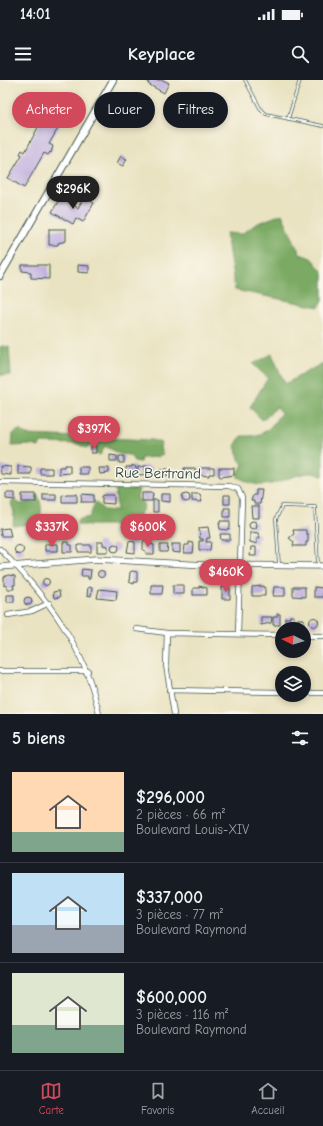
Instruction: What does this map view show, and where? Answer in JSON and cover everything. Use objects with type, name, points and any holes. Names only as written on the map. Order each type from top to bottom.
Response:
[{"type":"main road","points":[[0,276],[113,80]]},
{"type":"street","name":"Rue Bertrand","points":[[0,482],[234,487],[241,493],[242,498],[240,565]]},
{"type":"street","points":[[0,550],[48,603],[73,642],[88,671],[95,692],[99,714]]},
{"type":"street","points":[[0,567],[96,559],[205,565],[321,566]]},
{"type":"street","points":[[238,634],[240,565]]},
{"type":"street","points":[[8,615],[32,611],[48,603]]},
{"type":"street","points":[[136,629],[167,633],[275,635]]},
{"type":"street","points":[[167,633],[166,665],[174,714]]},
{"type":"street","points":[[311,636],[323,636]]},
{"type":"street","points":[[0,671],[88,671]]},
{"type":"street","points":[[169,690],[275,692]]},
{"type":"street","points":[[311,693],[323,693]]},
{"type":"lane","points":[[245,80],[260,108],[266,114],[323,126]]},
{"type":"lane","points":[[288,119],[300,80]]},
{"type":"lane","points":[[279,566],[276,519],[282,506],[315,507],[321,566]]},
{"type":"green space","points":[[282,214],[300,254],[311,258],[323,272],[323,300],[319,307],[235,290],[226,233],[242,234],[256,224]]},
{"type":"green space","points":[[0,347],[9,347],[11,375],[0,375]]},
{"type":"green space","points":[[272,354],[285,384],[323,363],[323,476],[308,473],[273,484],[257,485],[247,482],[237,476],[243,464],[239,459],[235,446],[241,436],[261,434],[273,424],[281,413],[277,407],[262,420],[250,407],[268,378],[253,364]]},
{"type":"green space","points":[[19,430],[27,435],[153,440],[161,443],[160,449],[163,454],[157,457],[141,458],[140,462],[134,461],[130,455],[119,454],[105,446],[100,455],[95,453],[94,444],[86,448],[78,444],[41,443],[39,447],[30,445],[12,446],[13,434]]},
{"type":"green space","points":[[115,489],[139,489],[137,499],[144,503],[143,510],[139,514],[144,521],[150,522],[149,525],[78,525],[77,520],[90,517],[95,502],[104,510],[117,511]]},
{"type":"green space","points":[[38,495],[41,509],[37,523],[13,526],[14,512],[11,503],[14,500],[20,504],[32,502]]},
{"type":"building","points":[[145,80],[163,80],[169,83],[163,92],[148,84],[149,82]]},
{"type":"building","points":[[38,128],[58,128],[49,144],[53,146],[51,153],[50,152],[48,155],[44,153],[24,188],[8,178],[22,155],[20,154],[22,150],[25,152]]},
{"type":"building","points":[[121,156],[127,159],[123,166],[117,163]]},
{"type":"building","points":[[84,197],[94,203],[83,222],[76,218],[73,224],[52,212],[60,198],[78,208]]},
{"type":"building","points":[[49,229],[66,229],[66,241],[58,243],[58,245],[49,245]]},
{"type":"building","points":[[22,265],[49,265],[49,279],[31,278],[31,272],[22,271]]},
{"type":"building","points":[[78,265],[89,266],[89,273],[78,272]]},
{"type":"building","points":[[91,446],[96,446],[96,453],[91,453]]},
{"type":"building","points":[[110,455],[117,456],[117,461],[110,461]]},
{"type":"building","points":[[119,456],[124,456],[124,463],[119,463]]},
{"type":"building","points":[[64,465],[70,465],[70,473],[59,474],[59,467],[64,467]]},
{"type":"building","points":[[132,465],[136,467],[136,475],[126,474],[126,467],[132,467]]},
{"type":"building","points":[[0,466],[11,467],[11,475],[1,474]]},
{"type":"building","points":[[18,466],[31,467],[31,474],[18,474]]},
{"type":"building","points":[[146,466],[152,468],[152,474],[138,475],[138,467]]},
{"type":"building","points":[[79,467],[88,467],[88,474],[79,474]]},
{"type":"building","points":[[40,468],[52,468],[52,474],[40,474]]},
{"type":"building","points":[[99,468],[109,468],[109,473],[100,474]]},
{"type":"building","points":[[184,468],[195,468],[195,475],[184,475]]},
{"type":"building","points":[[199,468],[214,468],[214,474],[209,474],[209,476],[199,475]]},
{"type":"building","points":[[219,468],[234,468],[234,475],[221,477],[219,476]]},
{"type":"building","points":[[160,469],[168,469],[168,475],[160,475]]},
{"type":"building","points":[[256,490],[262,490],[260,504],[254,504],[254,501],[251,501],[253,495],[256,495]]},
{"type":"building","points":[[6,493],[15,493],[15,500],[6,499]]},
{"type":"building","points":[[142,493],[153,493],[152,501],[142,501]]},
{"type":"building","points":[[22,494],[36,494],[36,502],[22,502]]},
{"type":"building","points":[[43,494],[56,494],[56,500],[43,500]]},
{"type":"building","points":[[77,494],[77,502],[62,502],[62,495]]},
{"type":"building","points":[[82,494],[94,495],[94,502],[81,502]]},
{"type":"building","points":[[161,494],[170,494],[170,502],[161,501]]},
{"type":"building","points":[[186,494],[189,495],[189,501],[186,502],[183,501],[182,498],[183,495]]},
{"type":"building","points":[[192,494],[200,494],[202,502],[192,501]]},
{"type":"building","points":[[114,495],[114,504],[102,503],[102,496]]},
{"type":"building","points":[[224,495],[230,495],[230,504],[224,504]]},
{"type":"building","points":[[153,500],[158,500],[158,512],[153,512]]},
{"type":"building","points":[[251,506],[259,506],[259,518],[252,518]]},
{"type":"building","points":[[224,508],[230,508],[230,517],[224,517]]},
{"type":"building","points":[[220,521],[230,521],[230,528],[226,530],[220,529]]},
{"type":"building","points":[[251,521],[255,521],[257,525],[255,529],[251,529],[249,527],[249,523]]},
{"type":"building","points":[[208,527],[210,538],[207,538],[206,542],[211,542],[210,550],[199,550],[199,541],[203,541],[203,539],[200,539],[199,528]]},
{"type":"building","points":[[9,528],[11,536],[1,536],[0,529]]},
{"type":"building","points":[[293,530],[306,530],[306,534],[308,534],[308,542],[306,542],[306,546],[293,546],[294,542],[289,538],[294,534]]},
{"type":"building","points":[[250,532],[258,533],[260,538],[257,538],[257,544],[250,542]]},
{"type":"building","points":[[220,534],[230,534],[230,540],[221,540]]},
{"type":"building","points":[[145,540],[147,543],[154,545],[154,554],[146,554],[146,551],[143,550],[143,542]]},
{"type":"building","points":[[129,541],[135,542],[135,553],[127,552]]},
{"type":"building","points":[[63,542],[69,542],[69,545],[72,545],[72,552],[63,552]]},
{"type":"building","points":[[97,542],[103,542],[103,545],[108,546],[108,552],[97,552]]},
{"type":"building","points":[[189,542],[193,543],[194,545],[193,553],[184,553],[185,545],[189,545]]},
{"type":"building","points":[[45,544],[58,544],[58,551],[45,551]]},
{"type":"building","points":[[113,544],[117,544],[119,548],[117,552],[113,552],[111,550],[111,546]]},
{"type":"building","points":[[172,544],[180,544],[180,553],[172,552]]},
{"type":"building","points":[[78,545],[91,545],[91,552],[78,552]]},
{"type":"building","points":[[160,545],[168,545],[167,552],[160,552]]},
{"type":"building","points":[[17,546],[21,546],[23,550],[21,554],[17,554],[15,552],[15,548]]},
{"type":"building","points":[[251,547],[256,547],[256,556],[250,556]]},
{"type":"building","points":[[82,569],[91,570],[90,579],[88,579],[88,576],[81,576]]},
{"type":"building","points":[[101,570],[104,571],[104,577],[101,578],[98,577],[97,574],[98,571]]},
{"type":"building","points":[[130,572],[137,572],[137,582],[134,582],[134,584],[129,582]]},
{"type":"building","points":[[8,575],[15,576],[15,585],[13,585],[14,589],[7,589],[7,585],[4,586],[4,577]]},
{"type":"building","points":[[46,578],[49,579],[49,585],[46,586],[43,585],[42,582],[43,579]]},
{"type":"building","points":[[151,585],[163,585],[162,594],[151,594]]},
{"type":"building","points":[[173,585],[184,585],[184,594],[173,594]]},
{"type":"building","points":[[199,586],[207,588],[207,595],[193,595],[193,588],[199,588]]},
{"type":"building","points":[[88,587],[92,588],[91,596],[87,595]]},
{"type":"building","points":[[222,587],[230,588],[230,599],[222,599]]},
{"type":"building","points":[[252,587],[265,587],[265,596],[252,596]]},
{"type":"building","points":[[274,587],[285,587],[285,596],[273,596]]},
{"type":"building","points":[[293,587],[305,587],[305,597],[293,596]]},
{"type":"building","points":[[314,587],[323,588],[323,597],[314,597]]},
{"type":"building","points":[[99,589],[117,591],[116,600],[97,598]]},
{"type":"building","points":[[59,591],[60,597],[54,598],[53,592]]},
{"type":"building","points":[[7,595],[14,595],[14,602],[7,602]]},
{"type":"building","points":[[26,597],[30,597],[32,601],[30,605],[26,605],[24,603],[24,599]]},
{"type":"building","points":[[277,614],[280,614],[280,622],[275,622],[275,625],[273,625],[273,617],[277,617]]},
{"type":"building","points":[[290,616],[294,616],[294,622],[285,622],[285,618],[290,618]]},
{"type":"building","points":[[261,617],[272,617],[271,623],[261,625]]},
{"type":"building","points":[[314,617],[318,620],[318,624],[314,627],[311,625],[311,622],[309,622]]},
{"type":"building","points":[[298,619],[304,619],[304,622],[298,622]]}]
